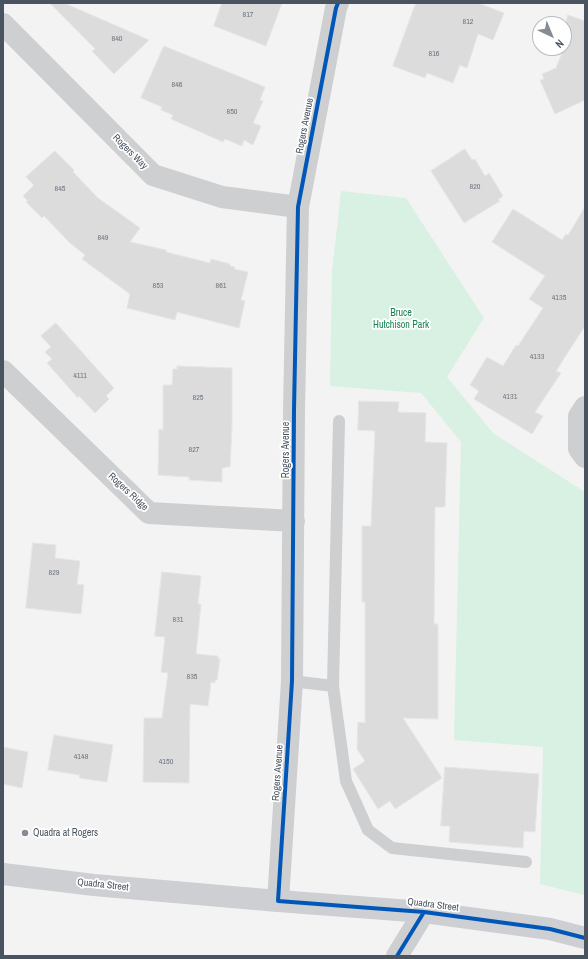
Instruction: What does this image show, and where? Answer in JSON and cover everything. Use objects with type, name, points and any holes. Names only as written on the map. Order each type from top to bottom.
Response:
[{"type":"main road","name":"Quadra Street","points":[[3,874],[94,885],[424,912],[550,929],[585,938]]},
{"type":"street","name":"Rogers Avenue","points":[[278,901],[292,681],[294,410],[298,207],[338,3]]},
{"type":"street","name":"Rogers Way","points":[[3,24],[153,175],[222,197],[298,207]]},
{"type":"street","name":"Rogers Ridge","points":[[3,371],[149,512],[294,521]]},
{"type":"street","points":[[585,407],[579,416],[579,450],[585,457]]},
{"type":"street","points":[[397,956],[424,912]]},
{"type":"lane","points":[[339,421],[333,686],[346,781],[368,830],[392,848],[526,862]]},
{"type":"lane","points":[[292,681],[333,686]]},
{"type":"green space","name":"Bruce Hutchison Park","points":[[341,191],[406,198],[484,318],[447,377],[493,433],[585,492],[584,895],[540,884],[543,747],[454,740],[461,442],[421,393],[330,386],[332,272]]},
{"type":"building","points":[[50,3],[64,3],[149,40],[114,74],[92,51],[95,49]]},
{"type":"building","points":[[222,3],[282,3],[266,46],[214,26]]},
{"type":"building","points":[[416,3],[478,3],[504,13],[493,40],[478,34],[467,68],[460,65],[453,83],[427,73],[425,78],[393,66]]},
{"type":"building","points":[[572,16],[585,21],[585,100],[555,114],[540,80],[544,79],[542,74],[556,68],[561,56],[572,56]]},
{"type":"building","points":[[164,46],[265,87],[260,100],[263,101],[253,123],[261,126],[253,145],[244,140],[242,146],[225,139],[223,142],[171,119],[173,115],[161,110],[162,107],[141,98]]},
{"type":"building","points":[[465,149],[472,160],[475,159],[485,176],[489,173],[503,196],[498,200],[500,201],[464,223],[431,171]]},
{"type":"building","points":[[55,151],[98,198],[140,228],[130,242],[166,250],[166,252],[210,263],[211,259],[230,264],[230,266],[235,267],[234,269],[248,272],[241,300],[245,301],[239,328],[177,312],[175,320],[127,308],[130,294],[82,259],[85,255],[70,243],[44,216],[42,218],[26,202],[28,201],[23,196],[34,185],[26,177]]},
{"type":"building","points":[[585,207],[585,326],[556,371],[561,373],[535,412],[543,416],[532,434],[474,399],[479,391],[470,385],[487,357],[503,366],[516,345],[518,346],[543,308],[529,299],[545,276],[492,242],[513,209],[562,240],[566,234],[568,235]]},
{"type":"building","points":[[56,323],[114,388],[106,396],[109,399],[95,413],[79,396],[78,398],[47,363],[52,359],[45,352],[51,347],[41,336]]},
{"type":"building","points":[[177,366],[232,368],[230,467],[222,468],[222,482],[189,480],[189,477],[158,475],[159,429],[163,430],[163,385],[172,385],[173,369],[177,369]]},
{"type":"building","points":[[359,401],[399,402],[398,412],[426,413],[425,442],[447,443],[445,507],[435,507],[434,624],[438,624],[438,719],[403,718],[442,778],[395,809],[390,801],[378,809],[353,769],[365,761],[357,749],[358,722],[365,723],[365,602],[362,602],[362,526],[371,526],[375,431],[358,430]]},
{"type":"building","points":[[33,543],[56,545],[55,558],[80,561],[77,584],[84,585],[81,614],[26,608]]},
{"type":"building","points":[[162,572],[201,576],[198,604],[201,604],[196,654],[218,656],[218,659],[220,659],[217,680],[215,680],[215,683],[211,682],[208,706],[190,704],[189,783],[143,782],[144,718],[162,718],[168,673],[161,672],[165,637],[155,636]]},
{"type":"building","points":[[54,735],[113,745],[107,782],[79,778],[80,775],[48,770]]},
{"type":"building","points":[[3,747],[28,752],[22,788],[3,784]]},
{"type":"building","points":[[445,767],[539,774],[535,832],[524,831],[523,848],[449,842],[450,826],[441,826]]},
{"type":"cycle path","points":[[338,3],[298,207],[294,410],[292,681],[278,901],[424,912],[550,929],[585,938]]},
{"type":"cycle path","points":[[397,956],[424,912]]},
{"type":"place","name":"Quadra at Rogers","points":[[25,833]]}]
